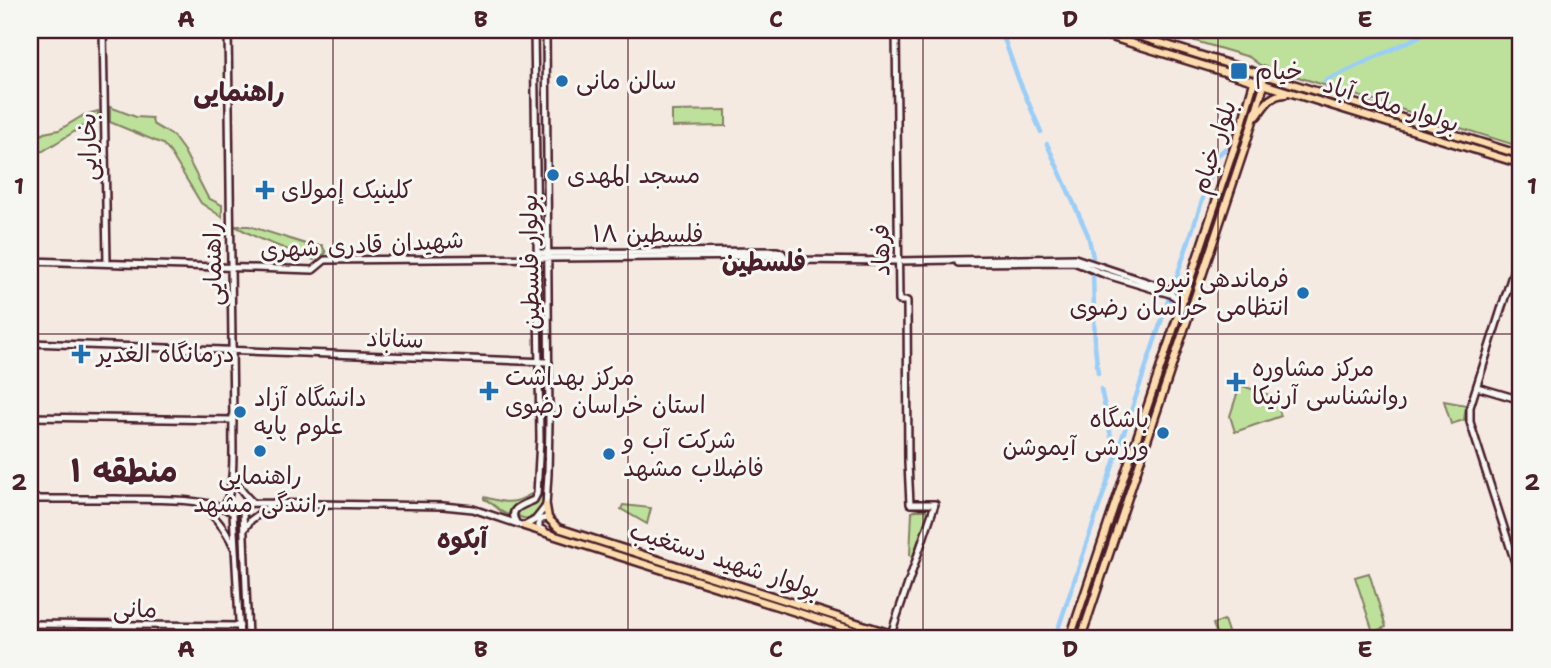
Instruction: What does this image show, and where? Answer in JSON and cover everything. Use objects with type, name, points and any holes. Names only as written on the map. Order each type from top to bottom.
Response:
[{"type":"main road","name":"بولوار ملک آباد","points":[[1090,30],[1521,164]]},
{"type":"main road","name":"بولوار ملک آباد","points":[[1119,30],[1521,155]]},
{"type":"main road","name":"بلوار خیام","points":[[1070,638],[1254,82],[1262,74]]},
{"type":"main road","name":"بلوار خیام","points":[[1081,638],[1252,124],[1264,85],[1262,74]]},
{"type":"main road","points":[[1252,124],[1274,96],[1291,93]]},
{"type":"main road","points":[[1211,216],[1217,214],[1221,219]]},
{"type":"main road","points":[[546,506],[548,519]]},
{"type":"main road","name":"بولوار شهید دستغیب","points":[[548,519],[558,528],[904,638]]},
{"type":"main road","name":"بولوار شهید دستغیب","points":[[524,526],[878,638]]},
{"type":"main road","points":[[1097,557],[1101,563],[1107,561]]},
{"type":"street","name":"بخارایی","points":[[103,30],[107,263]]},
{"type":"street","name":"راهنمایی","points":[[228,30],[233,419],[229,497]]},
{"type":"street","name":"بولوار فلسطین","points":[[516,522],[514,510],[534,500],[537,494],[540,425],[534,30]]},
{"type":"street","name":"بولوار فلسطین","points":[[546,30],[550,421],[546,506]]},
{"type":"street","name":"فرهاد","points":[[891,634],[935,504],[910,504],[907,301],[899,301],[896,30]]},
{"type":"street","points":[[535,109],[546,109]]},
{"type":"street","points":[[1521,247],[1471,407],[1470,422],[1521,581]]},
{"type":"street","name":"شهیدان قادری شهری","points":[[30,261],[313,270],[325,260],[536,255]]},
{"type":"street","name":"فلسطین ۱۸","points":[[536,255],[780,256],[787,262],[991,261]]},
{"type":"street","points":[[991,261],[1075,258],[1168,290],[1186,290]]},
{"type":"street","points":[[991,261],[1074,262],[1170,294],[1182,304]]},
{"type":"street","name":"سناباد","points":[[30,343],[549,362]]},
{"type":"street","points":[[232,366],[239,356],[249,350]]},
{"type":"street","points":[[1477,387],[1521,400]]},
{"type":"street","points":[[30,417],[233,419]]},
{"type":"street","points":[[232,469],[236,483],[250,503]]},
{"type":"street","points":[[240,638],[236,553],[231,511],[226,503],[234,494],[240,494],[250,503],[443,506],[473,509],[524,526],[534,520],[546,506]]},
{"type":"street","points":[[30,499],[196,502],[238,513],[250,503]]},
{"type":"street","points":[[196,502],[209,510],[228,535],[236,553]]},
{"type":"street","points":[[244,529],[251,520],[274,503]]},
{"type":"street","points":[[243,511],[248,638]]},
{"type":"street","points":[[548,519],[540,520],[539,528],[559,537]]},
{"type":"street","name":"مانی","points":[[30,625],[240,626]]},
{"type":"green space","points":[[1158,30],[1521,30],[1521,147],[1260,65],[1249,57]]},
{"type":"green space","points":[[110,107],[136,117],[152,118],[153,124],[173,136],[184,151],[208,198],[222,205],[222,217],[201,203],[163,144],[110,122]]},
{"type":"green space","points":[[726,110],[726,126],[672,127],[672,111]]},
{"type":"green space","points":[[98,111],[98,117],[43,151],[32,152],[30,160],[30,144],[44,133],[59,130],[84,115]]},
{"type":"green space","points":[[235,226],[249,226],[312,246],[322,245],[326,253],[314,260]]},
{"type":"green space","points":[[1240,385],[1275,397],[1281,416],[1235,432],[1230,416]]},
{"type":"green space","points":[[1444,401],[1466,405],[1464,420],[1451,424]]},
{"type":"green space","points":[[531,494],[533,496],[508,515],[484,499],[513,502]]},
{"type":"green space","points":[[541,496],[541,506],[536,514],[529,518],[518,515],[519,510],[536,502]]},
{"type":"green space","points":[[623,505],[651,508],[647,524],[621,509]]},
{"type":"green space","points":[[926,510],[929,513],[912,558],[912,512]]},
{"type":"green space","points":[[1369,573],[1386,627],[1373,632],[1355,577]]},
{"type":"green space","points":[[1224,620],[1230,638],[1218,638],[1213,624]]},
{"type":"waterway","points":[[1001,30],[1041,132]]},
{"type":"waterway","points":[[1325,81],[1433,30]]},
{"type":"waterway","points":[[1047,144],[1088,235],[1093,257]]},
{"type":"waterway","points":[[1174,285],[1217,156],[1225,149]]},
{"type":"waterway","points":[[1093,272],[1098,373]]},
{"type":"waterway","points":[[1055,638],[1169,298]]},
{"type":"waterway","points":[[1101,389],[1117,456]]},
{"type":"place","name":"خیام","points":[[1239,71]]},
{"type":"place","name":"سالن مانی","points":[[562,81]]},
{"type":"place","name":"مسجد المهدی","points":[[553,175]]},
{"type":"place","name":"کلینیک إمولای","points":[[265,190]]},
{"type":"place","name":"فرماندهی نیرو انتظامی خراسان رضوی","points":[[1303,293]]},
{"type":"place","name":"درمانگاه الغدیر","points":[[81,354]]},
{"type":"place","name":"مرکز مشاوره روانشناسی آرنیکا","points":[[1236,382]]},
{"type":"place","name":"مرکز بهداشت استان خراسان رضوی","points":[[489,391]]},
{"type":"place","name":"دانشگاه آزاد علوم پایه","points":[[240,412]]},
{"type":"place","name":"باشگاه ورزشی آیموشن","points":[[1163,433]]},
{"type":"place","name":"راهنمایی رانندگی مشهد","points":[[260,451]]},
{"type":"place","name":"شرکت آب و فاضلاب مشهد","points":[[609,454]]},
{"type":"district","name":"راهنمایی","points":[[239,91]]},
{"type":"district","name":"فلسطین","points":[[764,261]]},
{"type":"district","name":"منطقه ۱","points":[[124,470]]},
{"type":"district","name":"آبکوه","points":[[462,538]]}]
